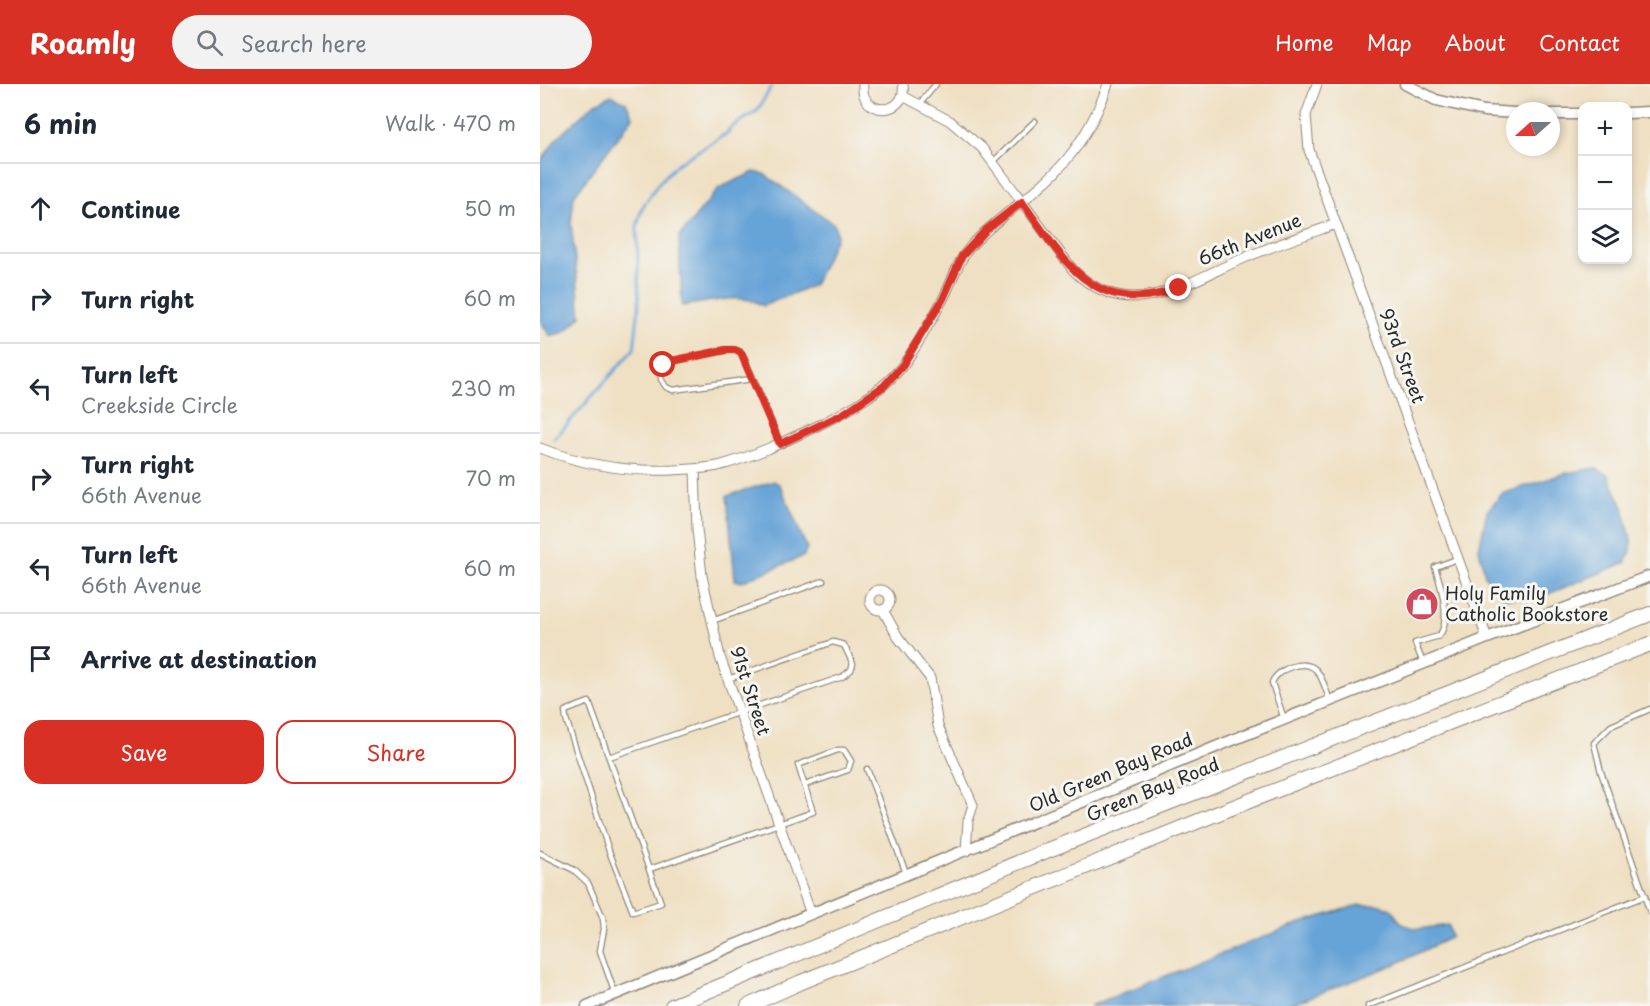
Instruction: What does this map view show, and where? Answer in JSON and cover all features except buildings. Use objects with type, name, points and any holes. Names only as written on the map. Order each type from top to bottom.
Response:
[{"type":"main road","name":"Green Bay Road","points":[[672,1006],[705,1000],[1046,851],[1650,615]]},
{"type":"main road","points":[[748,1006],[762,1003],[799,983],[1194,823],[1650,644]]},
{"type":"street","points":[[863,84],[864,96],[868,102],[880,109],[894,106],[903,96],[903,84]]},
{"type":"street","points":[[540,448],[569,460],[594,465],[643,471],[695,469],[717,466],[780,444],[843,414],[884,386],[902,366],[943,299],[962,256],[986,230],[1047,181],[1075,148],[1094,117],[1108,84]]},
{"type":"street","name":"93rd Street","points":[[1317,84],[1306,115],[1310,150],[1487,638]]},
{"type":"street","points":[[1405,84],[1436,100],[1484,111],[1506,112]]},
{"type":"street","name":"66th Avenue","points":[[903,96],[950,121],[982,148],[1080,277],[1120,296],[1152,297],[1167,293],[1245,258],[1336,224]]},
{"type":"street","points":[[1632,113],[1650,112]]},
{"type":"street","points":[[1560,114],[1578,114]]},
{"type":"street","name":"91st Street","points":[[695,469],[701,564],[720,657],[812,914]]},
{"type":"street","name":"Old Green Bay Road","points":[[586,1006],[1284,719],[1650,576]]},
{"type":"street","points":[[883,609],[898,637],[930,678],[938,726],[973,804],[968,821],[966,851]]},
{"type":"lane","points":[[919,105],[936,84]]},
{"type":"lane","points":[[992,163],[1035,122]]},
{"type":"lane","points":[[752,379],[673,390],[666,387],[661,379],[661,370],[667,362],[735,350],[741,353],[780,444]]},
{"type":"lane","points":[[1423,663],[1415,643],[1439,636],[1443,628],[1444,599],[1435,567],[1458,559]]},
{"type":"lane","points":[[712,621],[823,581]]},
{"type":"lane","points":[[609,757],[842,677],[851,670],[853,664],[844,645],[833,642],[728,679]]},
{"type":"lane","points":[[1284,719],[1272,683],[1273,678],[1281,671],[1302,665],[1312,666],[1319,673],[1330,701]]},
{"type":"lane","points":[[589,702],[609,757],[661,903],[633,912],[580,766],[565,711],[589,702]]},
{"type":"lane","points":[[1650,709],[1611,726],[1594,743],[1601,772],[1650,912]]},
{"type":"lane","points":[[650,869],[813,812],[798,765],[838,750],[844,750],[848,754],[851,761],[848,770],[805,785]]},
{"type":"lane","points":[[867,769],[906,875]]},
{"type":"lane","points":[[540,853],[574,870],[588,883],[603,918],[604,929],[600,951],[615,994]]},
{"type":"lane","points":[[1368,1006],[1645,896]]},
{"type":"water","points":[[611,95],[626,102],[633,117],[574,196],[571,223],[581,316],[565,332],[550,336],[540,321],[540,163],[556,139],[594,104]]},
{"type":"water","points":[[754,172],[764,174],[835,225],[837,235],[814,285],[763,306],[745,299],[735,299],[682,306],[679,237],[719,188]]},
{"type":"water","points":[[1595,468],[1608,475],[1623,507],[1631,539],[1631,551],[1625,563],[1536,599],[1503,598],[1485,576],[1479,549],[1487,511],[1502,494],[1566,473]]},
{"type":"water","points":[[774,481],[780,485],[807,548],[804,556],[741,582],[735,580],[727,496]]},
{"type":"water","points":[[1359,905],[1381,905],[1391,909],[1402,924],[1417,929],[1448,925],[1451,937],[1396,964],[1287,1006],[1090,1006],[1299,923]]},
{"type":"waterway","points":[[554,439],[634,349],[639,306],[637,226],[642,208],[658,184],[677,164],[729,132],[729,129],[757,111],[773,84]]},
{"type":"place","name":"Holy Family Catholic Bookstore","points":[[1422,604]]},
{"type":"route","points":[[663,365],[667,362],[726,350],[741,353],[780,444],[843,414],[884,386],[902,366],[943,299],[962,256],[986,230],[1022,202],[1057,250],[1087,282],[1120,296],[1152,297],[1179,288]]}]
